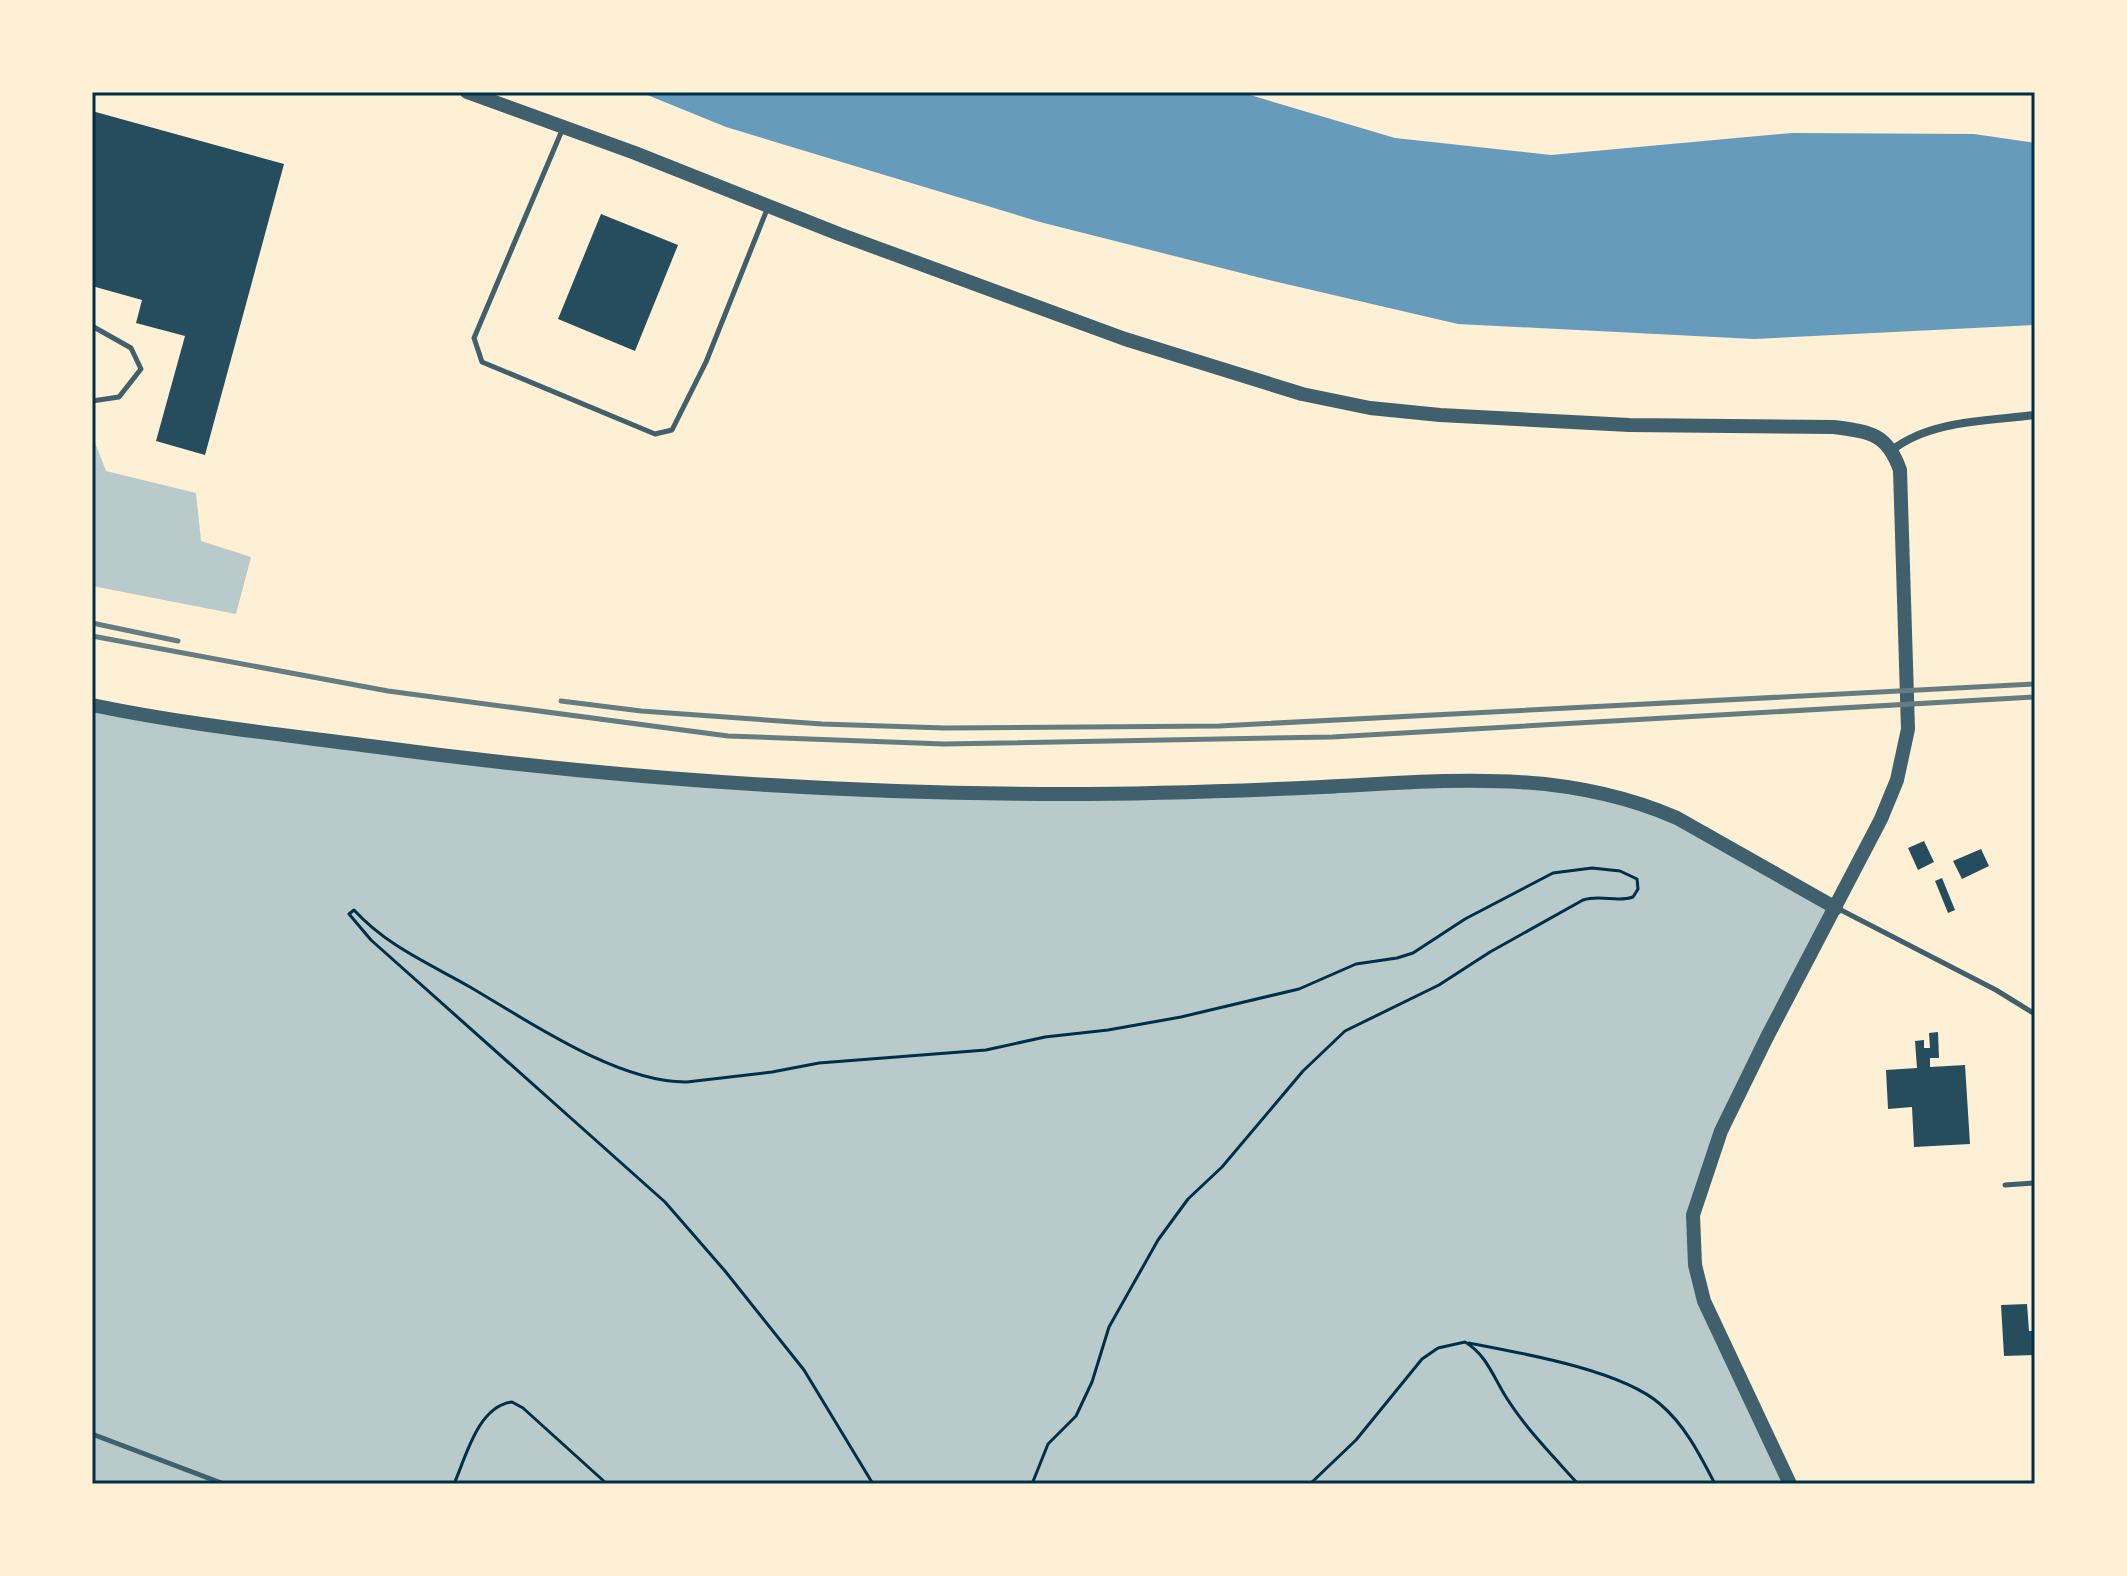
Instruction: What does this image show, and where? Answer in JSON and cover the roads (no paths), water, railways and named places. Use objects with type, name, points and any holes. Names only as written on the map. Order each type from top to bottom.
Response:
[{"type":"street","points":[[467,92],[1125,339],[1237,376],[1336,402],[1417,413],[1562,422],[1834,427],[1867,432],[1883,440],[1892,450],[1900,470],[1908,729],[1897,780],[1881,819],[1721,1131],[1693,1215],[1695,1265],[1704,1301],[1790,1484]]},
{"type":"street","points":[[1892,450],[1907,439],[1951,426],[2035,415]]},
{"type":"street","points":[[92,705],[237,729],[478,761],[704,782],[841,790],[1188,793],[1473,779],[1531,781],[1587,789],[1649,806],[1677,818],[1836,908]]},
{"type":"lane","points":[[564,127],[474,338],[482,362],[655,434],[672,430],[706,362],[769,206]]},
{"type":"lane","points":[[92,326],[131,348],[141,369],[119,397],[92,401]]},
{"type":"lane","points":[[1836,908],[1996,990],[2035,1014]]},
{"type":"lane","points":[[2005,1185],[2035,1183]]},
{"type":"lane","points":[[92,1434],[224,1484]]},
{"type":"water","points":[[640,92],[1240,92],[1395,138],[1551,155],[1792,133],[1974,134],[2035,143],[2035,325],[1754,339],[1458,324],[1040,222],[726,127]]},
{"type":"railway","points":[[92,623],[178,641]]},
{"type":"railway","points":[[92,636],[388,691],[728,736],[944,744],[1332,737],[2035,697]]},
{"type":"railway","points":[[561,701],[641,711],[822,724],[945,728],[1219,726],[2035,684]]}]
